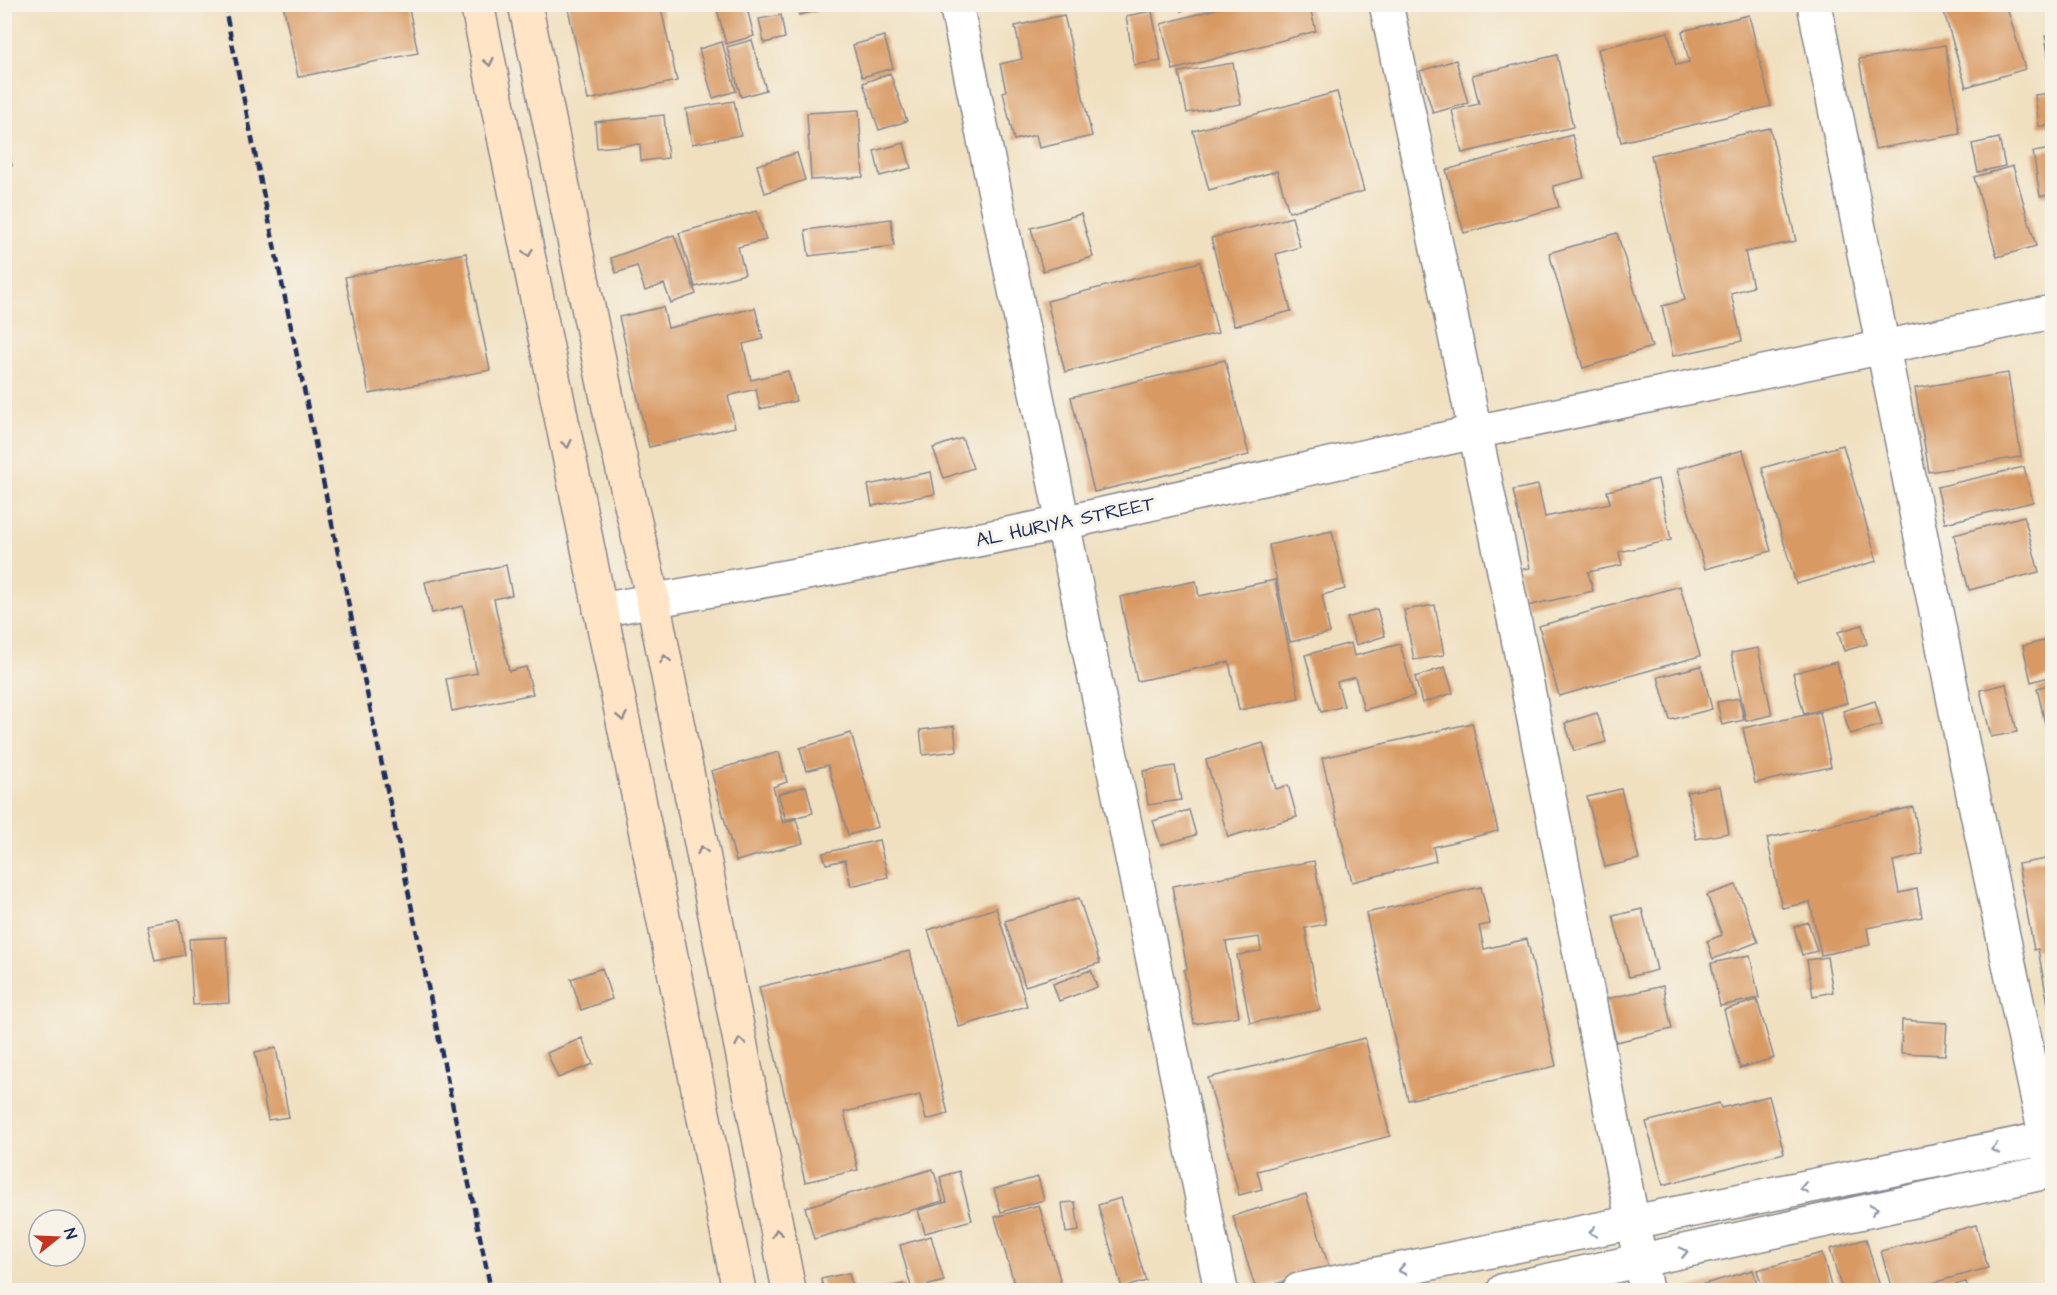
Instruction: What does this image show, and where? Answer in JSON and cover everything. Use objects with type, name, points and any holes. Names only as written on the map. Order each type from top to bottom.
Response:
[{"type":"main road","points":[[477,4],[739,1290]]},
{"type":"main road","points":[[525,4],[613,427],[653,600],[789,1290]]},
{"type":"street","points":[[956,4],[1221,1290]]},
{"type":"street","points":[[1386,4],[1559,847],[1643,1276]]},
{"type":"street","points":[[1504,1290],[1643,1276],[2052,1171],[2049,1138],[1965,756],[1814,4]]},
{"type":"street","name":"AL HURIYA STREET","points":[[600,610],[841,567],[1063,523],[1475,432],[1883,349],[2052,312]]},
{"type":"street","points":[[1299,1290],[2049,1138]]},
{"type":"building","points":[[283,4],[408,4],[418,53],[298,77]]},
{"type":"building","points":[[567,4],[660,4],[677,81],[588,100]]},
{"type":"building","points":[[732,4],[746,4],[754,36],[726,44],[717,9]]},
{"type":"building","points":[[796,4],[825,4],[826,9],[799,15]]},
{"type":"building","points":[[1179,4],[1200,4],[1200,5],[1181,11]]},
{"type":"building","points":[[1234,4],[1309,4],[1316,31],[1173,70],[1161,24]]},
{"type":"building","points":[[1958,4],[2006,4],[2025,69],[1966,87],[1943,9]]},
{"type":"building","points":[[1152,11],[1161,61],[1134,65],[1126,16]]},
{"type":"building","points":[[781,15],[785,38],[764,43],[759,19]]},
{"type":"building","points":[[1064,15],[1092,136],[1039,148],[1036,135],[1014,140],[1003,92],[1006,91],[1000,64],[1022,59],[1015,26]]},
{"type":"building","points":[[1749,15],[1771,106],[1621,142],[1598,49],[1668,32],[1676,65],[1689,62],[1682,31]]},
{"type":"building","points":[[2052,34],[2052,72],[2051,72],[2045,36]]},
{"type":"building","points":[[884,36],[893,68],[862,77],[853,45]]},
{"type":"building","points":[[752,40],[766,90],[741,97],[727,47]]},
{"type":"building","points":[[722,42],[736,91],[713,98],[699,49]]},
{"type":"building","points":[[1945,45],[1960,134],[1875,149],[1859,59]]},
{"type":"building","points":[[1557,55],[1573,127],[1462,153],[1452,110],[1479,104],[1472,75]]},
{"type":"building","points":[[1456,60],[1468,103],[1433,113],[1420,71]]},
{"type":"building","points":[[1233,63],[1241,104],[1187,113],[1179,72]]},
{"type":"building","points":[[890,73],[907,121],[879,130],[863,83]]},
{"type":"building","points":[[1337,92],[1364,191],[1289,212],[1277,171],[1209,190],[1193,131]]},
{"type":"building","points":[[2052,93],[2052,125],[2039,126],[2035,95]]},
{"type":"building","points":[[734,101],[741,135],[692,144],[686,109]]},
{"type":"building","points":[[859,110],[863,177],[811,180],[807,113]]},
{"type":"building","points":[[664,115],[668,158],[641,161],[640,144],[597,148],[595,122]]},
{"type":"building","points":[[1770,128],[1796,241],[1745,252],[1753,287],[1731,293],[1742,341],[1673,356],[1662,306],[1685,300],[1651,155]]},
{"type":"building","points":[[4,134],[12,166],[4,167]]},
{"type":"building","points":[[1572,135],[1584,178],[1553,186],[1559,207],[1464,233],[1446,170]]},
{"type":"building","points":[[1999,138],[2005,166],[1978,172],[1972,144]]},
{"type":"building","points":[[904,143],[911,168],[880,176],[874,151]]},
{"type":"building","points":[[2052,149],[2052,195],[2040,196],[2033,152]]},
{"type":"building","points":[[797,153],[805,180],[765,193],[757,165]]},
{"type":"building","points":[[2013,166],[2036,246],[1997,257],[1974,177]]},
{"type":"building","points":[[757,211],[766,240],[738,247],[745,274],[695,287],[679,233]]},
{"type":"building","points":[[1081,214],[1093,257],[1043,271],[1031,228]]},
{"type":"building","points":[[1292,217],[1300,247],[1276,254],[1291,311],[1234,326],[1211,238]]},
{"type":"building","points":[[891,219],[894,246],[809,256],[805,230]]},
{"type":"building","points":[[1617,233],[1652,347],[1583,368],[1549,253]]},
{"type":"building","points":[[674,235],[696,294],[671,303],[664,284],[645,291],[637,266],[616,273],[611,258]]},
{"type":"building","points":[[466,253],[490,370],[369,394],[345,277]]},
{"type":"building","points":[[1200,262],[1218,333],[1065,372],[1047,301]]},
{"type":"building","points":[[663,307],[668,328],[755,308],[763,339],[743,344],[751,380],[788,371],[796,401],[760,409],[756,389],[728,396],[735,427],[649,447],[619,317]]},
{"type":"building","points":[[1225,360],[1249,455],[1094,492],[1071,397]]},
{"type":"building","points":[[2008,373],[2021,457],[1929,472],[1915,388]]},
{"type":"building","points":[[962,438],[973,468],[944,478],[933,448]]},
{"type":"building","points":[[1843,445],[1877,561],[1796,584],[1762,468]]},
{"type":"building","points":[[1743,450],[1771,551],[1705,569],[1677,469]]},
{"type":"building","points":[[2024,467],[2033,502],[1945,523],[1937,487]]},
{"type":"building","points":[[931,472],[935,494],[872,506],[868,485]]},
{"type":"building","points":[[1658,479],[1671,540],[1619,552],[1622,565],[1588,572],[1593,591],[1527,606],[1519,570],[1530,568],[1513,490],[1538,485],[1545,517],[1610,503],[1607,491]]},
{"type":"building","points":[[2024,516],[2039,572],[1969,590],[1954,535]]},
{"type":"building","points":[[1332,531],[1345,589],[1322,595],[1330,633],[1290,642],[1269,545]]},
{"type":"building","points":[[506,565],[512,595],[494,599],[509,671],[526,667],[533,694],[452,711],[446,679],[477,673],[463,606],[432,613],[425,582]]},
{"type":"building","points":[[1275,580],[1299,698],[1239,710],[1229,662],[1137,681],[1120,597],[1196,581],[1199,596]]},
{"type":"building","points":[[1680,586],[1700,656],[1559,696],[1539,626]]},
{"type":"building","points":[[1435,605],[1444,655],[1414,660],[1404,610]]},
{"type":"building","points":[[1377,609],[1385,636],[1356,645],[1347,618]]},
{"type":"building","points":[[1862,625],[1867,644],[1844,651],[1838,632]]},
{"type":"building","points":[[2052,639],[2052,676],[2031,682],[2023,646]]},
{"type":"building","points":[[1351,643],[1354,656],[1400,644],[1414,696],[1364,710],[1355,677],[1337,682],[1344,706],[1321,712],[1305,655]]},
{"type":"building","points":[[1758,648],[1772,715],[1746,721],[1731,653]]},
{"type":"building","points":[[1837,662],[1847,703],[1804,714],[1793,673]]},
{"type":"building","points":[[1701,666],[1712,709],[1670,720],[1658,677]]},
{"type":"building","points":[[1445,667],[1453,693],[1422,703],[1415,677]]},
{"type":"building","points":[[2006,684],[2017,732],[1991,737],[1980,690]]},
{"type":"building","points":[[2052,684],[2052,727],[2046,728],[2037,688]]},
{"type":"building","points":[[1739,698],[1744,720],[1722,725],[1717,702]]},
{"type":"building","points":[[1875,701],[1882,725],[1850,734],[1843,711]]},
{"type":"building","points":[[1820,712],[1831,767],[1755,783],[1743,728]]},
{"type":"building","points":[[1597,713],[1606,742],[1574,751],[1565,723]]},
{"type":"building","points":[[1472,723],[1498,831],[1433,847],[1436,861],[1352,882],[1322,758]]},
{"type":"building","points":[[954,726],[957,751],[923,755],[920,730]]},
{"type":"building","points":[[851,733],[878,827],[848,835],[828,765],[806,771],[800,748]]},
{"type":"building","points":[[1263,743],[1276,789],[1288,785],[1297,817],[1228,837],[1206,760]]},
{"type":"building","points":[[779,752],[787,782],[773,787],[783,823],[796,819],[803,843],[736,861],[711,771]]},
{"type":"building","points":[[1175,766],[1181,800],[1148,805],[1143,771]]},
{"type":"building","points":[[806,786],[813,813],[786,820],[778,794]]},
{"type":"building","points":[[1720,786],[1729,833],[1696,839],[1687,792]]},
{"type":"building","points":[[1621,789],[1639,859],[1605,867],[1587,797]]},
{"type":"building","points":[[1913,807],[1923,854],[1893,861],[1899,893],[1917,889],[1922,917],[1867,928],[1870,945],[1821,955],[1810,902],[1782,908],[1767,838]]},
{"type":"building","points":[[1189,810],[1196,835],[1161,845],[1153,821]]},
{"type":"building","points":[[879,840],[888,877],[851,886],[845,860],[826,864],[823,853]]},
{"type":"building","points":[[2052,858],[2052,1010],[2049,1010],[2038,949],[2034,950],[2018,864]]},
{"type":"building","points":[[1314,861],[1326,924],[1305,928],[1320,1010],[1250,1023],[1237,955],[1261,951],[1259,937],[1226,942],[1239,1016],[1194,1024],[1172,886]]},
{"type":"building","points":[[1736,885],[1758,942],[1713,959],[1707,941],[1722,935],[1707,895]]},
{"type":"building","points":[[1481,887],[1490,924],[1479,926],[1484,949],[1527,939],[1556,1066],[1408,1100],[1366,913]]},
{"type":"building","points":[[1079,898],[1100,963],[1025,986],[1005,921]]},
{"type":"building","points":[[996,908],[1027,1006],[959,1027],[928,930]]},
{"type":"building","points":[[1642,909],[1657,970],[1629,977],[1613,916]]},
{"type":"building","points":[[179,919],[185,955],[155,961],[147,925]]},
{"type":"building","points":[[1808,922],[1817,951],[1802,955],[1794,927]]},
{"type":"building","points":[[226,937],[229,1003],[193,1005],[189,939]]},
{"type":"building","points":[[910,951],[948,1114],[926,1120],[920,1095],[844,1112],[858,1170],[805,1182],[759,987]]},
{"type":"building","points":[[1750,955],[1759,998],[1720,1006],[1711,963]]},
{"type":"building","points":[[1827,957],[1833,992],[1813,996],[1807,960]]},
{"type":"building","points":[[602,968],[612,999],[581,1010],[571,979]]},
{"type":"building","points":[[1091,970],[1097,987],[1059,1001],[1053,984]]},
{"type":"building","points":[[1663,986],[1672,1029],[1616,1042],[1606,999]]},
{"type":"building","points":[[1757,1000],[1774,1058],[1740,1068],[1724,1010]]},
{"type":"building","points":[[1902,1020],[1947,1023],[1945,1055],[1901,1053]]},
{"type":"building","points":[[582,1038],[593,1064],[558,1078],[547,1053]]},
{"type":"building","points":[[1365,1038],[1390,1136],[1257,1171],[1262,1189],[1239,1195],[1208,1078]]},
{"type":"building","points":[[276,1048],[289,1117],[268,1120],[255,1052]]},
{"type":"building","points":[[1769,1096],[1784,1153],[1663,1185],[1646,1122],[1719,1103],[1721,1108]]},
{"type":"building","points":[[933,1169],[943,1201],[814,1239],[805,1207]]},
{"type":"building","points":[[959,1171],[972,1220],[925,1233],[918,1210],[947,1202],[940,1177]]},
{"type":"building","points":[[1038,1177],[1044,1200],[1001,1212],[994,1189]]},
{"type":"building","points":[[1306,1194],[1329,1267],[1256,1290],[1233,1216]]},
{"type":"building","points":[[1121,1198],[1146,1281],[1122,1288],[1098,1205]]},
{"type":"building","points":[[1075,1202],[1079,1231],[1066,1233],[1062,1203]]},
{"type":"building","points":[[1039,1205],[1063,1290],[1016,1290],[995,1217]]},
{"type":"building","points":[[1976,1225],[1988,1268],[1906,1290],[1892,1290],[1881,1251]]},
{"type":"building","points":[[931,1236],[944,1281],[912,1290],[900,1245]]},
{"type":"building","points":[[1866,1239],[1881,1290],[1842,1290],[1830,1249]]},
{"type":"building","points":[[1822,1253],[1832,1290],[1763,1290],[1757,1270]]},
{"type":"building","points":[[1753,1270],[1759,1290],[1684,1290]]},
{"type":"building","points":[[849,1273],[853,1290],[824,1290],[821,1279]]},
{"type":"building","points":[[1966,1282],[1969,1290],[1937,1290]]},
{"type":"building","points":[[903,1284],[904,1290],[877,1290]]},
{"type":"railway","points":[[224,4],[491,1290]]}]
